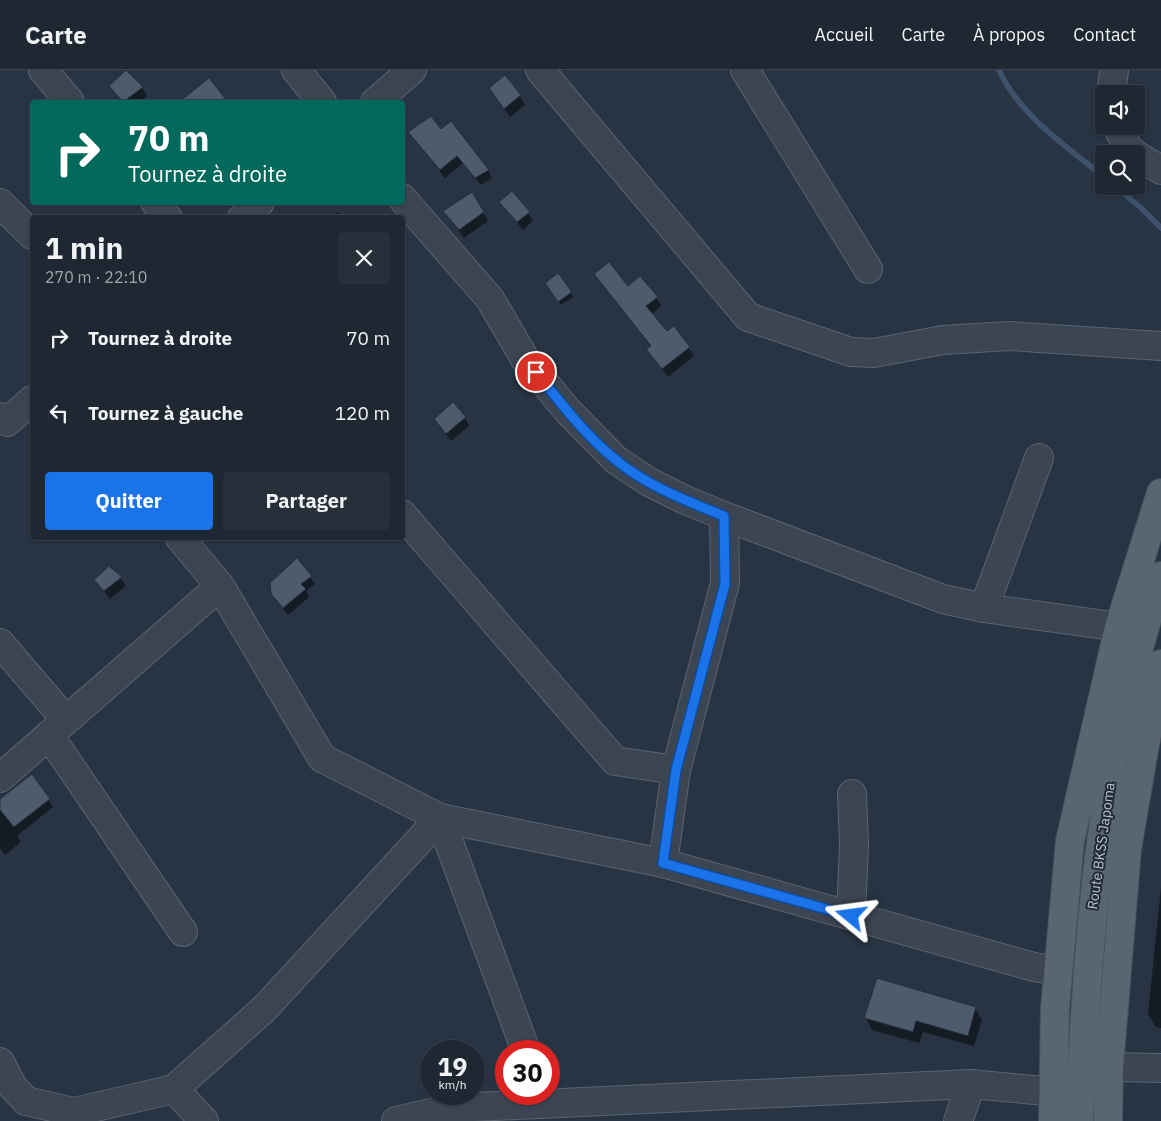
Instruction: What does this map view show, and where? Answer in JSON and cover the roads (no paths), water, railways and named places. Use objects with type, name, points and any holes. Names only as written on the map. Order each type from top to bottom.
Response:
[{"type":"main road","points":[[1054,1121],[1055,1008],[1070,841],[1119,627],[1161,493]]},
{"type":"main road","name":"Route BKSS Japoma","points":[[1079,1121],[1092,911],[1105,801],[1122,712],[1144,625],[1161,576]]},
{"type":"main road","points":[[1108,1121],[1109,1067],[1128,849],[1145,744],[1161,664]]},
{"type":"street","points":[[43,70],[68,100]]},
{"type":"street","points":[[296,70],[320,100]]},
{"type":"street","points":[[377,100],[412,70]]},
{"type":"street","points":[[540,70],[748,317],[851,352],[874,353],[943,340],[1009,336],[1161,346]]},
{"type":"street","points":[[745,70],[868,269]]},
{"type":"street","points":[[1112,85],[1114,70]]},
{"type":"street","points":[[1145,160],[1161,170]]},
{"type":"street","points":[[405,201],[490,299],[526,359],[567,410],[616,460],[658,487],[724,516],[943,599],[984,608],[1119,627]]},
{"type":"street","points":[[0,203],[30,233]]},
{"type":"street","points":[[157,205],[166,215]]},
{"type":"street","points":[[245,215],[257,205]]},
{"type":"street","points":[[0,417],[7,422],[30,402]]},
{"type":"street","points":[[984,608],[1039,458]]},
{"type":"street","points":[[663,863],[676,770],[725,584],[724,516]]},
{"type":"street","points":[[405,517],[615,761],[676,770]]},
{"type":"street","points":[[182,540],[220,586],[322,758],[440,818],[663,863],[1034,967],[1058,971]]},
{"type":"street","points":[[0,778],[220,586]]},
{"type":"street","points":[[0,643],[57,727],[184,932]]},
{"type":"street","points":[[851,916],[854,844],[852,794]]},
{"type":"street","points":[[440,818],[522,1040]]},
{"type":"street","points":[[0,1062],[13,1087],[26,1101],[74,1112],[174,1089],[264,1009],[440,818]]},
{"type":"street","points":[[1109,1067],[1161,1068]]},
{"type":"street","points":[[958,1121],[971,1084]]},
{"type":"street","points":[[560,1101],[699,1109],[971,1084],[1055,1092]]},
{"type":"street","points":[[174,1089],[204,1121]]},
{"type":"street","points":[[396,1121],[452,1108],[495,1103]]},
{"type":"waterway","points":[[999,70],[1008,87],[1031,116],[1095,170]]},
{"type":"waterway","points":[[1126,195],[1161,228]]}]
